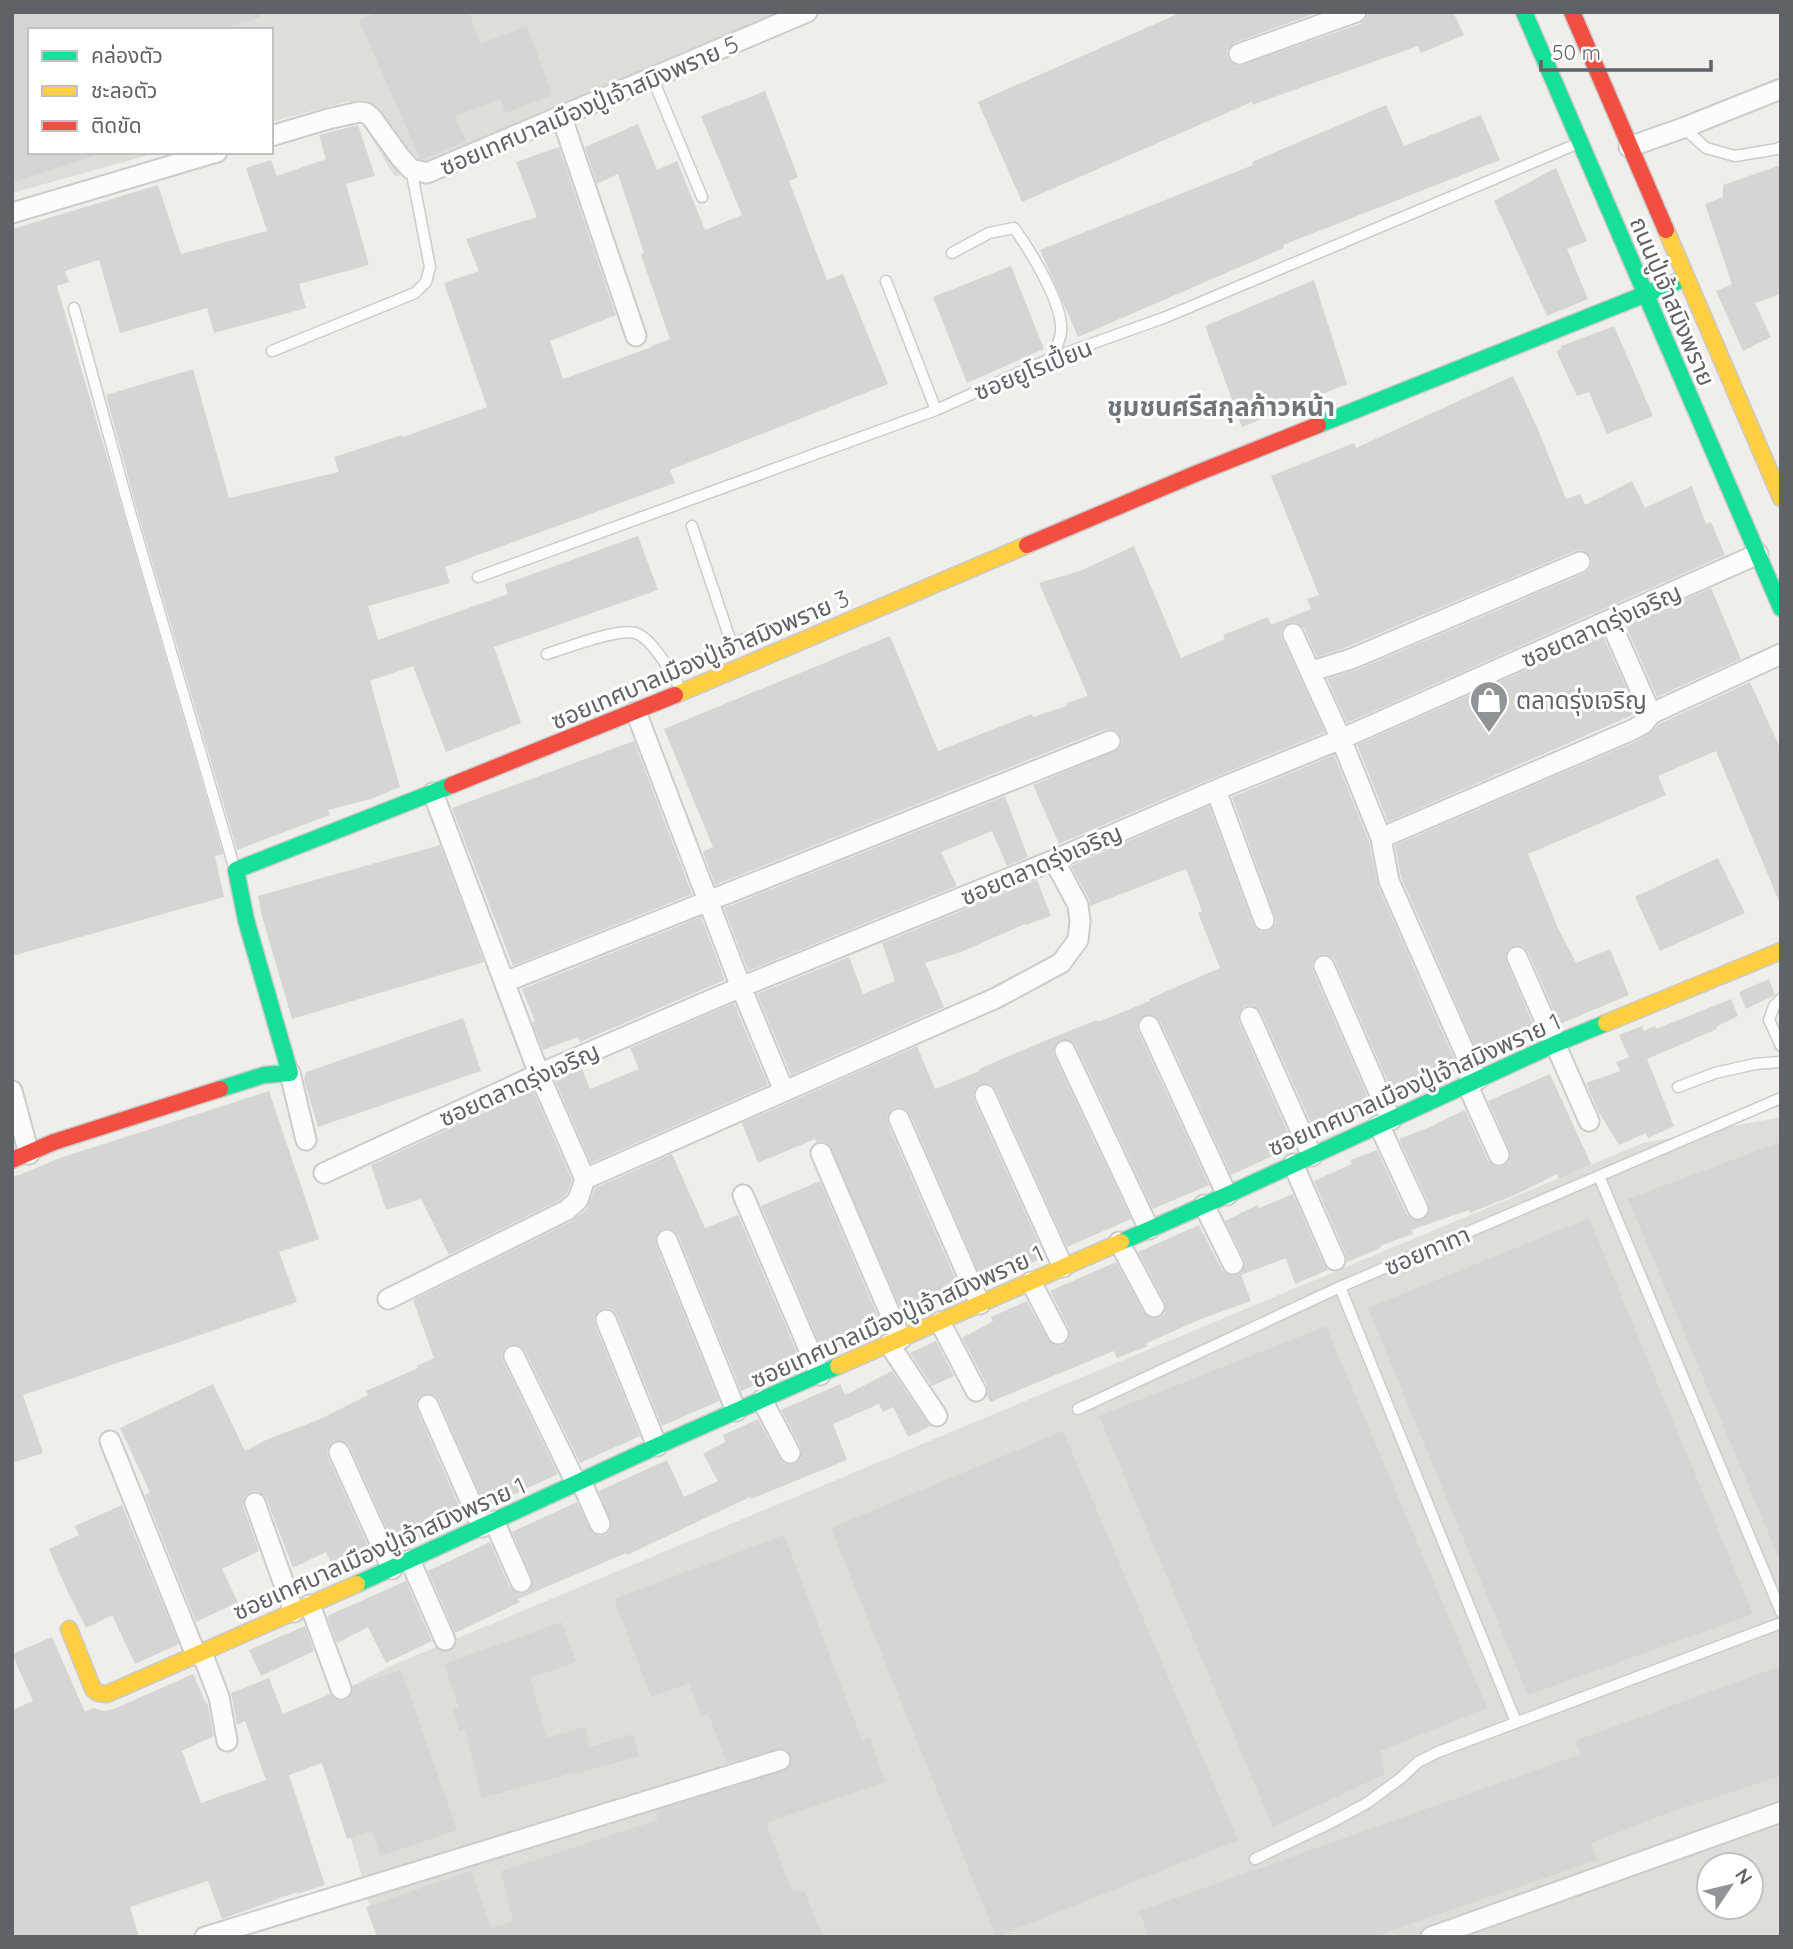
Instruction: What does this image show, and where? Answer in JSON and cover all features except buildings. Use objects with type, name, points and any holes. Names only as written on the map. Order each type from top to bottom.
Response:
[{"type":"street","name":"ซอยเทศบาลเมืองปู่เจ้าสมิงพราย 5","points":[[273,135],[328,119],[366,113],[411,169],[427,173],[807,12]]},
{"type":"street","points":[[1239,54],[1356,12]]},
{"type":"street","name":"ถนนปู่เจ้าสมิงพราย","points":[[1524,12],[1781,608]]},
{"type":"street","name":"ถนนปู่เจ้าสมิงพราย","points":[[1575,13],[1629,147],[1781,498]]},
{"type":"street","points":[[1629,147],[1781,89]]},
{"type":"street","points":[[561,115],[636,336]]},
{"type":"street","points":[[12,213],[210,154]]},
{"type":"street","name":"ซอยเทศบาลเมืองปู่เจ้าสมิงพราย 3","points":[[236,870],[636,712],[1195,474],[1686,278]]},
{"type":"street","name":"ซอยตลาดรุ่งเจริญ","points":[[324,1173],[539,1074],[741,987],[1054,860],[1341,739],[1758,554]]},
{"type":"street","points":[[1312,671],[1350,659],[1580,562]]},
{"type":"street","points":[[1610,621],[1651,714]]},
{"type":"street","points":[[1293,634],[1312,671],[1381,838],[1389,881],[1472,1082],[1499,1156]]},
{"type":"street","points":[[1381,838],[1632,730],[1643,724],[1651,714],[1781,654]]},
{"type":"street","points":[[636,712],[783,1091]]},
{"type":"street","points":[[505,982],[1110,741]]},
{"type":"street","points":[[1216,790],[1264,920]]},
{"type":"street","points":[[388,1298],[567,1210],[578,1200],[585,1179],[539,1074],[433,793]]},
{"type":"street","points":[[585,1179],[996,998],[1061,963],[1078,940],[1080,921],[1078,905],[1054,860]]},
{"type":"street","points":[[236,870],[246,920],[306,1139]]},
{"type":"street","name":"ซอยเทศบาลเมืองปู่เจ้าสมิงพราย 1","points":[[69,1629],[93,1689],[102,1695],[107,1694],[401,1565],[657,1446],[1227,1195],[1555,1044],[1781,951]]},
{"type":"street","points":[[1517,957],[1589,1121]]},
{"type":"street","points":[[1324,966],[1418,1209]]},
{"type":"street","points":[[1250,1017],[1312,1156]]},
{"type":"street","points":[[1149,1026],[1227,1195]]},
{"type":"street","points":[[1065,1051],[1149,1229]]},
{"type":"street","points":[[12,1091],[21,1157],[54,1142],[264,1075],[290,1073]]},
{"type":"street","points":[[985,1095],[1063,1267]]},
{"type":"street","points":[[899,1119],[980,1304]]},
{"type":"street","points":[[821,1153],[895,1342],[937,1416]]},
{"type":"street","points":[[1293,1164],[1335,1260]]},
{"type":"street","points":[[743,1195],[820,1375]]},
{"type":"street","points":[[1204,1205],[1233,1264]]},
{"type":"street","points":[[667,1240],[736,1411]]},
{"type":"street","points":[[1119,1242],[1154,1307]]},
{"type":"street","points":[[1031,1282],[1058,1334]]},
{"type":"street","points":[[606,1321],[657,1446]]},
{"type":"street","points":[[940,1322],[976,1391]]},
{"type":"street","points":[[514,1356],[600,1524]]},
{"type":"street","points":[[762,1400],[790,1453]]},
{"type":"street","points":[[428,1405],[488,1524],[521,1582]]},
{"type":"street","points":[[110,1441],[219,1697],[227,1741]]},
{"type":"street","points":[[339,1452],[445,1640]]},
{"type":"street","points":[[255,1503],[341,1689]]},
{"type":"street","points":[[205,1937],[780,1760]]},
{"type":"street","points":[[1431,1937],[1781,1812]]},
{"type":"lane","points":[[652,77],[702,197]]},
{"type":"lane","points":[[1683,128],[1706,148],[1735,156],[1781,147]]},
{"type":"lane","name":"ซอยยูโรเปี้ยน","points":[[478,577],[936,410],[1052,358],[1166,317],[1580,143]]},
{"type":"lane","points":[[272,351],[415,293],[426,282],[430,267],[411,169]]},
{"type":"lane","points":[[952,253],[989,233],[1014,229],[1028,247],[1055,302],[1061,332],[1052,358]]},
{"type":"lane","points":[[886,281],[936,410]]},
{"type":"lane","points":[[74,308],[128,505],[236,870]]},
{"type":"lane","points":[[692,526],[732,645]]},
{"type":"lane","points":[[547,654],[620,632],[638,634],[657,651],[683,692]]},
{"type":"lane","points":[[670,672],[756,634]]},
{"type":"lane","points":[[1781,999],[1774,1006],[1769,1020],[1781,1046]]},
{"type":"lane","points":[[1678,1087],[1715,1073],[1755,1064],[1781,1062]]},
{"type":"lane","name":"ซอยทาทา","points":[[1077,1409],[1340,1287],[1781,1098]]},
{"type":"lane","points":[[1599,1176],[1781,1612]]},
{"type":"lane","points":[[1340,1287],[1516,1722]]},
{"type":"lane","points":[[1255,1859],[1367,1803],[1418,1762],[1438,1752],[1781,1623]]},
{"type":"shaded area","points":[[12,12],[788,12],[395,177],[349,101],[273,121],[273,28],[28,28],[28,154],[153,154],[12,193]]},
{"type":"shaded area","points":[[1781,1117],[1781,1937],[378,1937],[315,1705],[393,1665],[1643,1143]]},
{"type":"traffic: fast","points":[[1524,12],[1781,608]]},
{"type":"traffic: fast","points":[[1318,425],[1686,278]]},
{"type":"traffic: fast","points":[[220,1089],[264,1075],[290,1073],[246,920],[236,870],[452,785]]},
{"type":"traffic: fast","points":[[1121,1242],[1606,1023]]},
{"type":"traffic: fast","points":[[357,1584],[838,1366]]},
{"type":"traffic: slow","points":[[1666,230],[1781,498]]},
{"type":"traffic: slow","points":[[675,695],[1027,545]]},
{"type":"traffic: slow","points":[[1606,1023],[1781,951]]},
{"type":"traffic: slow","points":[[838,1366],[1121,1242]]},
{"type":"traffic: slow","points":[[69,1629],[93,1689],[107,1694],[357,1584]]},
{"type":"traffic: jam","points":[[1572,12],[1666,230]]},
{"type":"traffic: jam","points":[[1027,545],[1318,425]]},
{"type":"traffic: jam","points":[[452,785],[675,695]]},
{"type":"traffic: jam","points":[[12,1160],[54,1142],[220,1089]]},
{"type":"place","name":"ตลาดรุ่งเจริญ","points":[[1489,734]]},
{"type":"district","name":"ชุมชนศรีสกุลก้าวหน้า","points":[[1221,406]]}]
